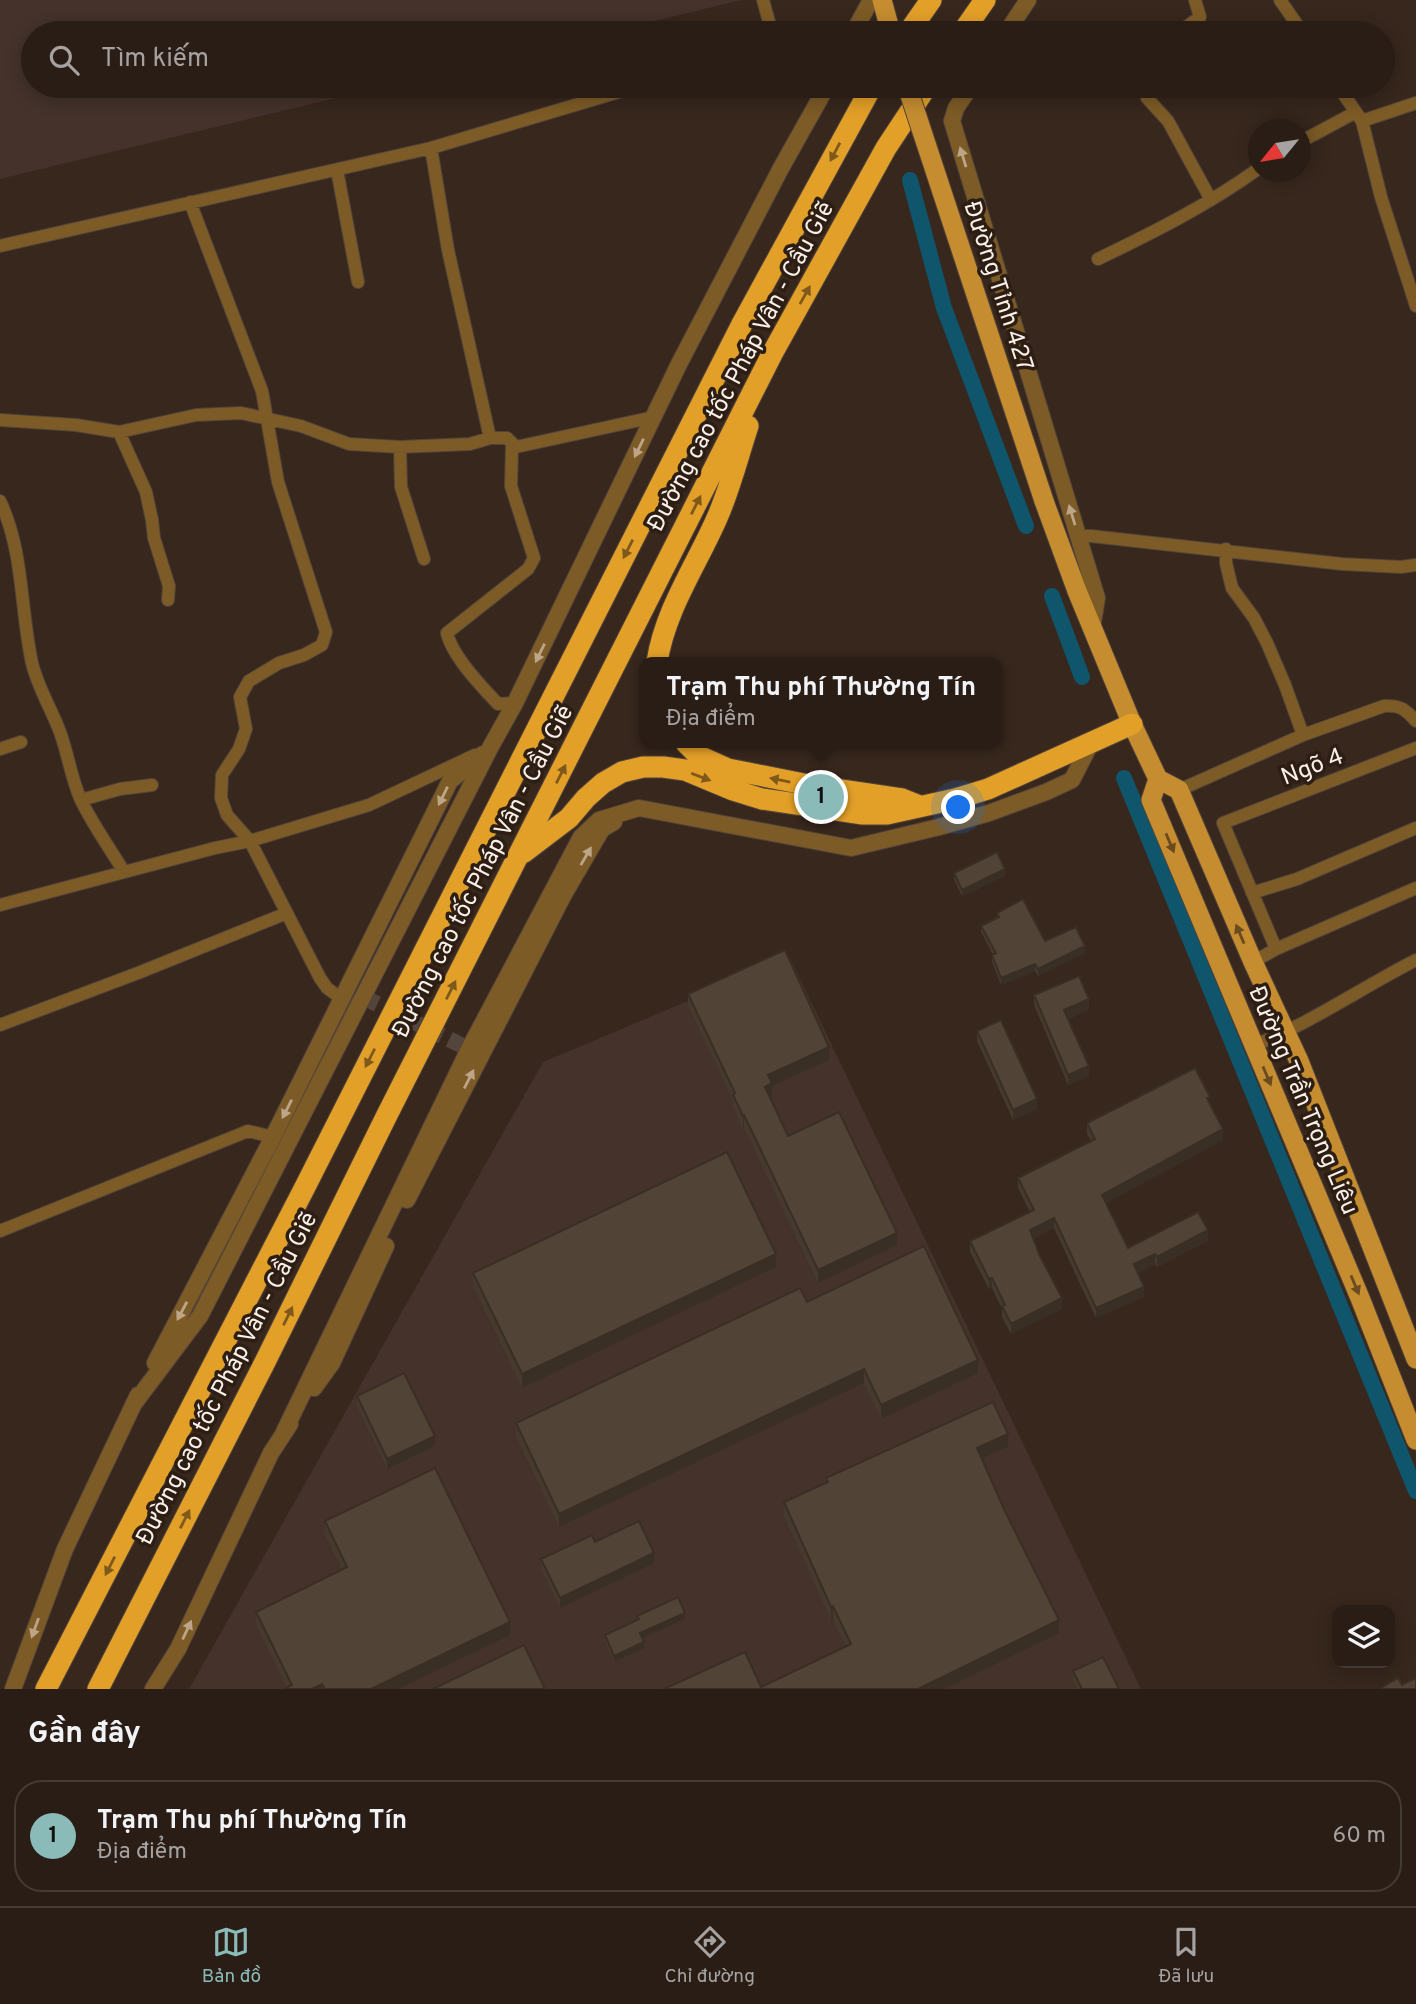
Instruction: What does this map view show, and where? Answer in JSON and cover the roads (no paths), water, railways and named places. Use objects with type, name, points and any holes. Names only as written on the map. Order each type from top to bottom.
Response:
[{"type":"highway","points":[[916,21],[931,0]]},
{"type":"highway","points":[[970,21],[985,0]]},
{"type":"highway","name":"Đường cao tốc Pháp Vân - Cầu Giẽ","points":[[46,1689],[305,1187],[742,324],[865,98]]},
{"type":"highway","name":"Đường cao tốc Pháp Vân - Cầu Giẽ","points":[[98,1689],[772,354],[886,148],[919,98]]},
{"type":"highway","points":[[658,657],[680,591],[718,517],[772,354]]},
{"type":"highway","points":[[519,856],[569,818],[603,783],[622,772],[643,767],[685,770],[762,799],[838,811],[887,814],[988,789],[1132,724]]},
{"type":"highway","points":[[690,748],[699,756],[728,769],[814,786],[902,799],[919,806]]},
{"type":"main road","points":[[882,0],[888,21]]},
{"type":"main road","name":"Đường Tỉnh 427","points":[[911,98],[1044,501]]},
{"type":"main road","name":"Đường Trần Trọng Liêu","points":[[1044,501],[1092,628],[1158,779],[1151,800],[1360,1298],[1416,1440]]},
{"type":"main road","points":[[1158,779],[1179,790]]},
{"type":"main road","name":"Đường Trần Trọng Liêu","points":[[1179,790],[1252,962],[1286,1032],[1416,1359]]},
{"type":"street","points":[[763,0],[769,21]]},
{"type":"street","points":[[859,21],[870,0]]},
{"type":"street","points":[[1014,21],[1028,0]]},
{"type":"street","points":[[1195,0],[1200,18],[1196,21]]},
{"type":"street","points":[[1280,0],[1295,21]]},
{"type":"street","points":[[0,246],[431,148],[599,98]]},
{"type":"street","points":[[134,1405],[200,1316],[515,703],[679,364],[820,98]]},
{"type":"street","points":[[963,98],[956,108],[953,121],[1097,598],[1092,628]]},
{"type":"street","points":[[1147,98],[1167,121],[1211,200]]},
{"type":"street","points":[[1346,98],[1359,117],[1416,306]]},
{"type":"street","points":[[1311,137],[1359,117],[1416,103]]},
{"type":"street","points":[[431,148],[448,250],[490,438]]},
{"type":"street","points":[[337,170],[358,282]]},
{"type":"street","points":[[1098,259],[1175,222],[1248,176]]},
{"type":"street","points":[[190,202],[262,391],[278,482],[326,632],[322,645],[304,655],[279,663],[250,681],[240,697],[246,729],[239,749],[222,775],[221,798],[227,815],[250,841],[320,978],[327,988],[343,1000]]},
{"type":"street","points":[[0,420],[76,425],[118,432],[196,415],[241,413],[301,426],[349,444],[400,447],[470,444],[490,438],[507,438],[516,447],[654,417]]},
{"type":"street","points":[[118,432],[146,492],[154,538],[169,586],[168,600]]},
{"type":"street","points":[[512,444],[511,486],[534,558],[528,569],[450,629],[447,637],[475,679],[498,704],[515,703]]},
{"type":"street","points":[[400,447],[401,486],[424,559]]},
{"type":"street","points":[[0,500],[17,548],[31,658],[37,682],[61,733],[81,800],[124,872]]},
{"type":"street","points":[[1079,541],[1091,536],[1342,564],[1401,567],[1416,565]]},
{"type":"street","points":[[1226,550],[1231,587],[1254,618],[1267,643],[1303,735]]},
{"type":"street","points":[[1179,790],[1303,735],[1384,706],[1396,705],[1405,709],[1416,721]]},
{"type":"street","points":[[153,1689],[178,1650],[271,1453],[331,1363],[400,1214],[563,896],[602,829],[639,808],[852,848],[989,813],[1046,792],[1072,780],[1092,741]]},
{"type":"street","points":[[0,749],[21,742]]},
{"type":"street","points":[[0,905],[250,841],[369,805],[490,748]]},
{"type":"street","points":[[13,1689],[65,1549],[134,1405],[343,1000],[450,781],[490,748]]},
{"type":"street","name":"Ngõ 4","points":[[1252,893],[1223,823],[1416,748]]},
{"type":"street","points":[[81,800],[120,789],[152,785]]},
{"type":"street","points":[[1276,949],[1252,893],[1297,879],[1416,828]]},
{"type":"street","points":[[1252,962],[1416,888]]},
{"type":"street","points":[[0,1026],[287,913]]},
{"type":"street","points":[[1253,1046],[1307,1022],[1372,982],[1416,960]]},
{"type":"street","points":[[0,1231],[248,1131],[273,1137]]},
{"type":"waterway","points":[[910,180],[944,308],[1026,526]]},
{"type":"waterway","points":[[1052,596],[1082,677]]},
{"type":"waterway","points":[[1124,778],[1416,1491]]},
{"type":"tunnel","points":[[363,997],[469,1049]]},
{"type":"place","name":"Trạm Thu phí Thường Tín","points":[[821,797]]}]
